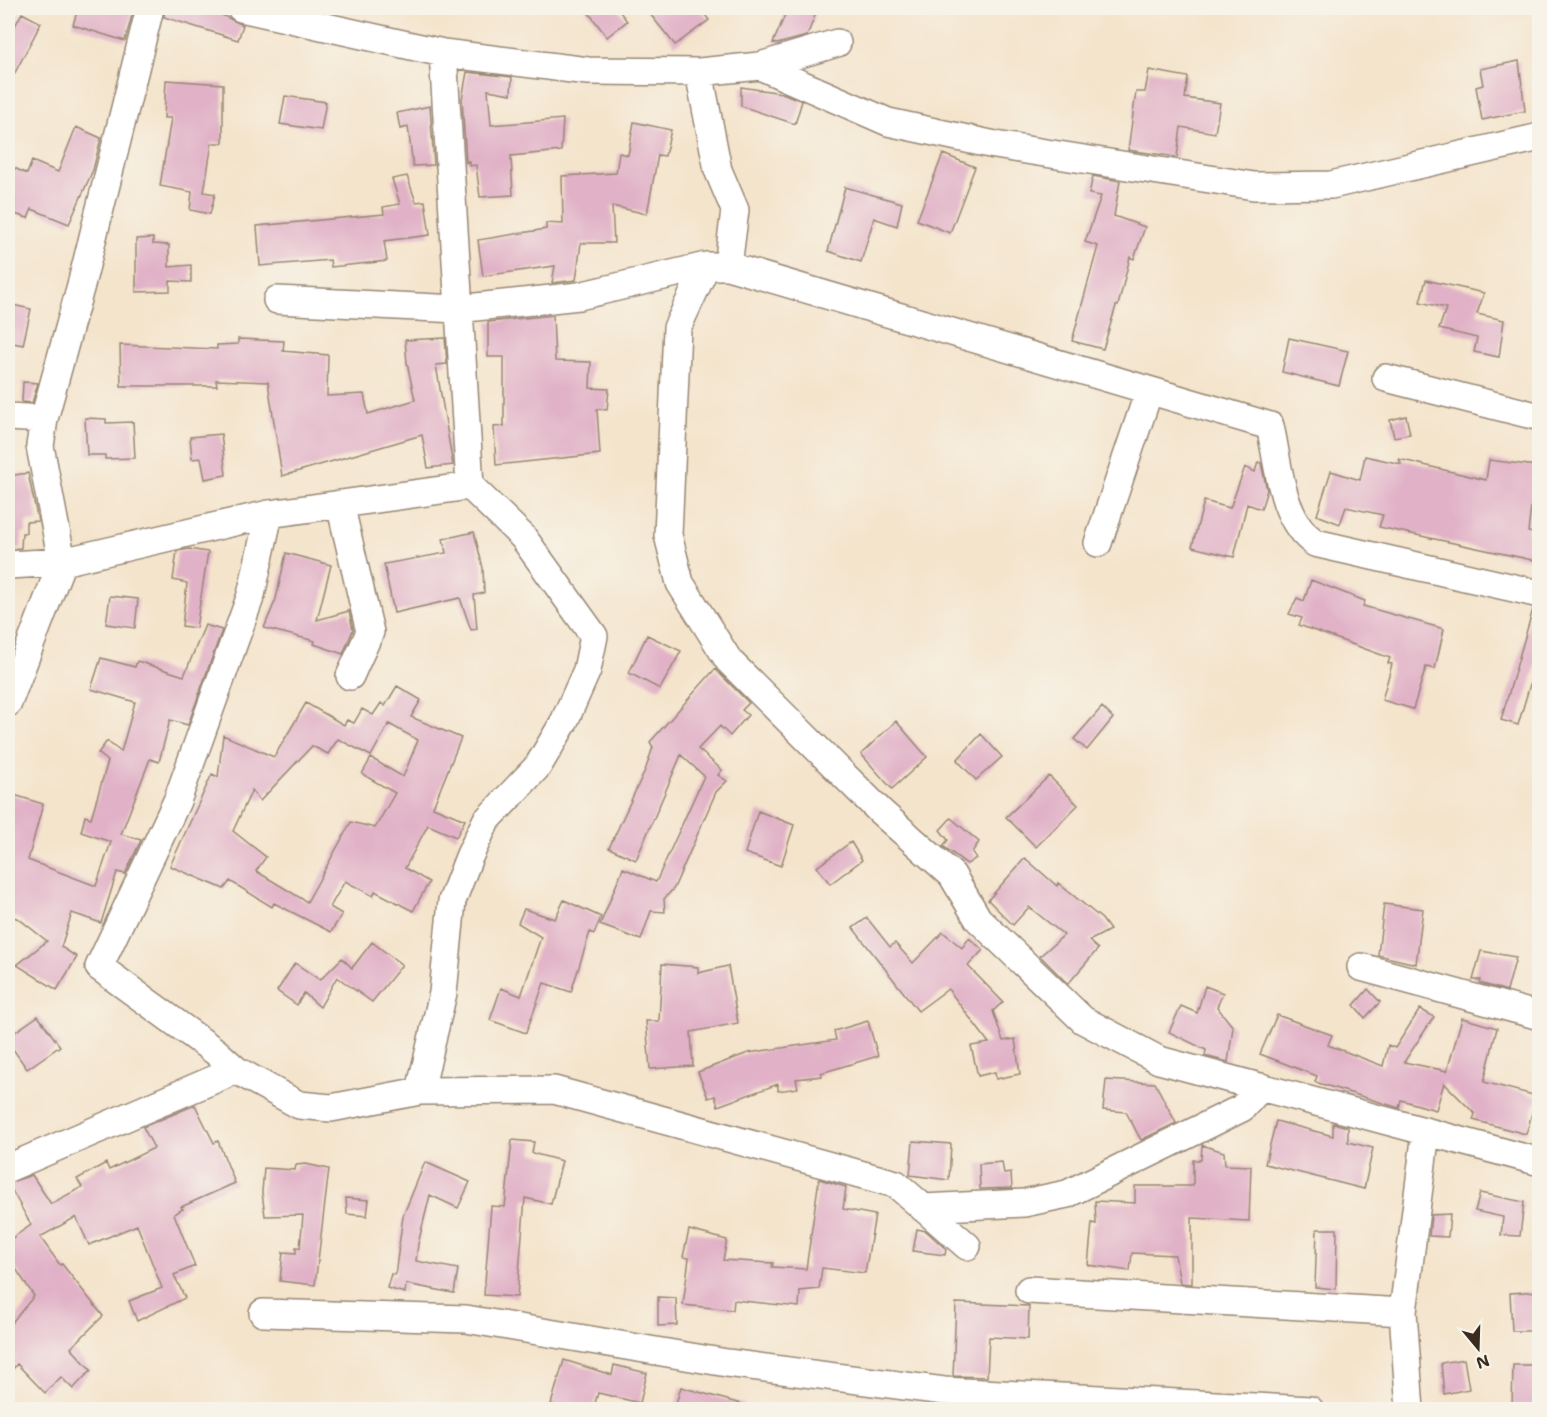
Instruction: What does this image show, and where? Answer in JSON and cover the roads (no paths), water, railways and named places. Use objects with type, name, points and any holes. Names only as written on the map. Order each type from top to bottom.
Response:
[{"type":"street","points":[[8,703],[62,562],[40,446],[44,419],[81,285],[150,8]]},
{"type":"street","points":[[241,8],[443,53],[588,71],[699,72],[760,66],[837,43]]},
{"type":"street","points":[[420,1091],[443,993],[452,901],[469,856],[486,821],[538,766],[564,722],[587,670],[594,636],[523,537],[470,486],[443,53]]},
{"type":"street","points":[[760,66],[888,122],[995,145],[1254,186],[1331,185],[1539,137]]},
{"type":"street","points":[[699,72],[718,170],[735,210],[717,266],[677,328],[668,535],[680,583],[729,661],[881,812],[952,875],[978,919],[1083,1020],[1159,1060],[1539,1162]]},
{"type":"street","points":[[277,300],[458,309],[579,296],[717,266],[1270,426],[1289,508],[1301,533],[1315,543],[1539,594]]},
{"type":"street","points":[[1386,378],[1539,417]]},
{"type":"street","points":[[1098,543],[1149,391]]},
{"type":"street","points":[[8,417],[44,419]]},
{"type":"street","points":[[8,565],[62,562],[268,514],[470,486]]},
{"type":"street","points":[[340,504],[370,633],[350,676]]},
{"type":"street","points":[[268,514],[251,595],[177,801],[99,967],[216,1052],[236,1070],[299,1105],[331,1108],[420,1091],[554,1090],[896,1184],[967,1246]]},
{"type":"street","points":[[1361,968],[1539,1016]]},
{"type":"street","points":[[8,1168],[236,1070]]},
{"type":"street","points":[[923,1208],[1024,1203],[1067,1194],[1242,1108],[1261,1087]]},
{"type":"street","points":[[1405,1408],[1403,1312],[1426,1132]]},
{"type":"street","points":[[1029,1290],[1403,1312]]},
{"type":"street","points":[[263,1313],[466,1319],[727,1363],[944,1391],[1310,1410]]}]
